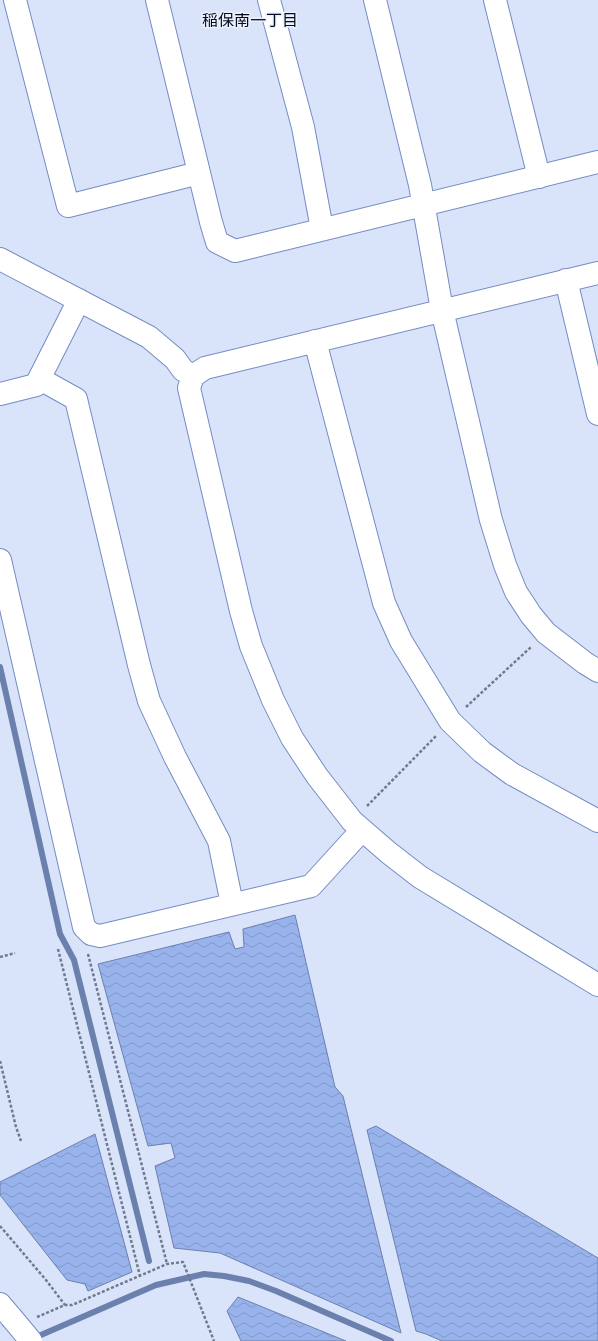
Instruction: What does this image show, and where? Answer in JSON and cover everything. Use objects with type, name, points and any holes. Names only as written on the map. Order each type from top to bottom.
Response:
[{"type":"main road","points":[[15,0],[68,206],[200,173]]},
{"type":"main road","points":[[157,0],[217,242],[235,251],[598,162]]},
{"type":"main road","points":[[269,0],[303,127],[322,229]]},
{"type":"main road","points":[[375,0],[420,185],[442,310],[491,520],[505,565],[516,592],[531,615],[546,633],[585,663],[598,671]]},
{"type":"main road","points":[[495,0],[539,177]]},
{"type":"main road","points":[[0,259],[149,337],[175,360],[183,370],[193,376]]},
{"type":"main road","points":[[598,273],[204,368],[193,376],[189,388],[241,611],[251,646],[273,700],[292,738],[317,776],[352,821],[420,877],[598,985]]},
{"type":"main road","points":[[566,280],[598,414]]},
{"type":"main road","points":[[0,394],[36,385],[79,300]]},
{"type":"main road","points":[[315,341],[384,603],[401,641],[450,721],[482,752],[512,774],[598,821]]},
{"type":"main road","points":[[40,379],[76,400],[139,665],[149,701],[175,757],[219,841],[232,904]]},
{"type":"main road","points":[[0,560],[84,927],[91,934],[100,936],[311,886],[362,830]]},
{"type":"main road","points":[[5,1310],[31,1341]]},
{"type":"path","points":[[58,949],[140,1276]]},
{"type":"path","points":[[86,949],[167,1264]]},
{"type":"path","points":[[0,957],[15,953]]},
{"type":"path","points":[[0,1061],[16,1127],[21,1141]]},
{"type":"path","points":[[0,1226],[46,1280],[65,1305]]},
{"type":"path","points":[[36,1317],[65,1305],[72,1305],[167,1264],[183,1262],[214,1341]]},
{"type":"water","points":[[295,915],[335,1087],[343,1096],[401,1333],[220,1253],[174,1248],[155,1166],[175,1158],[171,1143],[148,1146],[98,964],[229,932],[235,949],[244,947],[243,929]]},
{"type":"water","points":[[376,1126],[598,1258],[598,1341],[442,1341],[416,1331],[367,1130]]},
{"type":"water","points":[[95,1134],[132,1272],[88,1291],[85,1284],[67,1280],[0,1195],[0,1182]]},
{"type":"water","points":[[238,1297],[346,1341],[241,1341],[227,1311]]},
{"type":"waterway","points":[[0,667],[60,934],[74,960],[149,1261]]},
{"type":"waterway","points":[[34,1338],[156,1285],[204,1274],[249,1281],[276,1291],[391,1341]]},
{"type":"district","name":"稲保南一丁目","points":[[250,20]]}]
